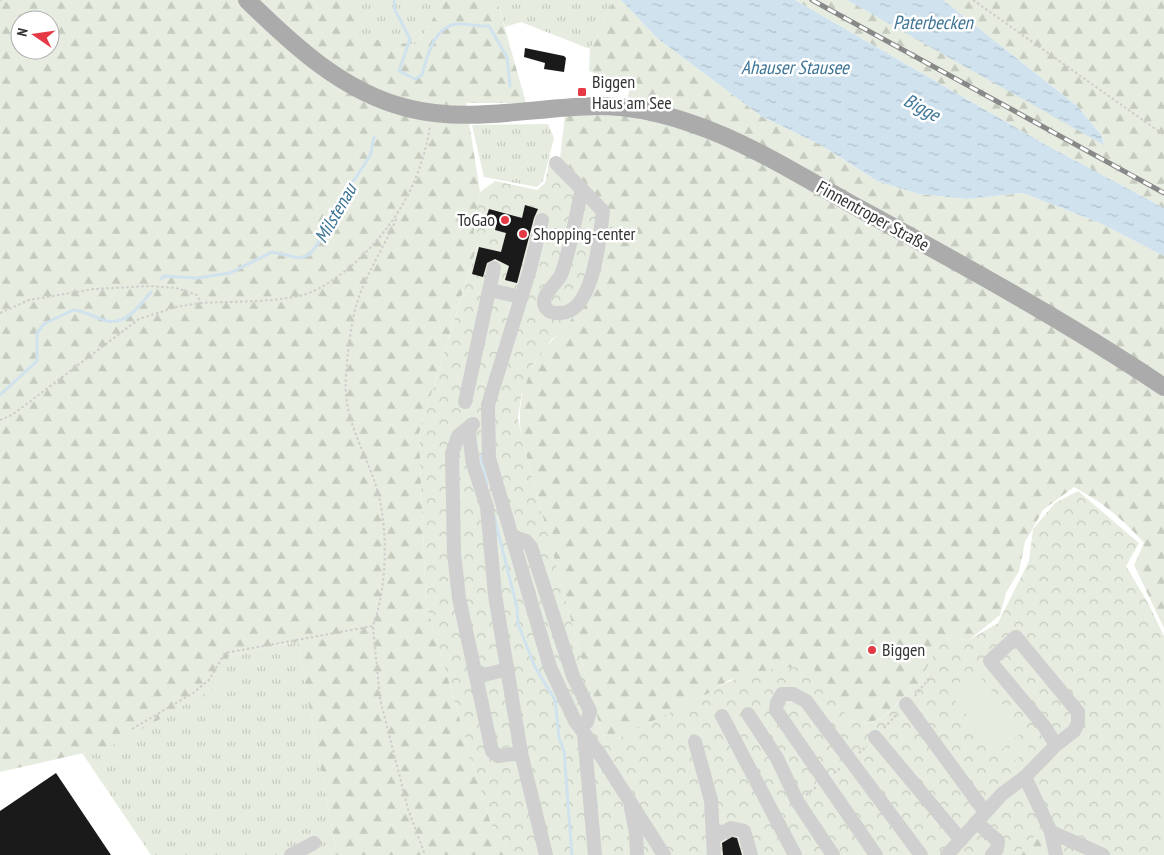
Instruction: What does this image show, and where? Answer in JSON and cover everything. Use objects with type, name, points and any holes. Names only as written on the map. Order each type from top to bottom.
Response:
[{"type":"main road","name":"Finnentroper Straße","points":[[247,0],[290,41],[338,77],[384,101],[432,112],[474,114],[598,106],[636,110],[671,117],[723,136],[1009,290],[1076,330],[1164,387]]},
{"type":"lane","points":[[556,163],[603,211],[592,279],[575,308],[563,313],[553,313],[548,311],[545,305],[545,298],[548,290],[560,277],[582,190]]},
{"type":"lane","points":[[542,220],[488,405],[489,458],[550,667],[582,730],[664,854]]},
{"type":"lane","points":[[465,402],[494,268]]},
{"type":"lane","points":[[490,290],[521,297]]},
{"type":"lane","points":[[488,421],[471,425],[458,436],[452,454],[454,553],[459,598],[492,751],[498,756],[521,752]]},
{"type":"lane","points":[[471,425],[469,435],[473,464],[487,507],[492,574],[521,752],[546,855]]},
{"type":"lane","points":[[947,855],[1002,794],[1025,777],[1056,745],[1074,731],[1078,723],[1078,712],[1016,637],[990,660],[1044,726],[1056,745]]},
{"type":"lane","points":[[475,670],[484,675],[508,669]]},
{"type":"lane","points":[[876,855],[776,710],[777,702],[782,694],[793,694],[806,702],[921,855]]},
{"type":"lane","points":[[906,704],[998,841],[997,849],[992,855]]},
{"type":"lane","points":[[748,714],[777,758],[797,801],[833,855]]},
{"type":"lane","points":[[722,716],[794,855]]},
{"type":"lane","points":[[582,730],[595,855]]},
{"type":"lane","points":[[875,737],[961,840]]},
{"type":"lane","points":[[695,742],[712,800],[714,855]]},
{"type":"lane","points":[[1025,777],[1051,832],[1056,855]]},
{"type":"lane","points":[[629,800],[636,833],[637,855]]},
{"type":"lane","points":[[713,838],[731,828],[740,829],[744,831],[751,855]]},
{"type":"lane","points":[[1051,832],[1103,855]]},
{"type":"lane","points":[[291,855],[314,843]]},
{"type":"path","points":[[974,0],[1164,135]]},
{"type":"path","points":[[425,855],[408,810],[380,698],[373,626],[383,586],[382,508],[374,480],[352,424],[346,394],[346,376],[356,303],[414,185],[432,112]]},
{"type":"path","points":[[0,420],[12,415],[139,319],[176,307],[201,303],[274,300],[305,294],[336,279],[372,248],[397,217]]},
{"type":"path","points":[[0,313],[29,300],[94,289],[150,286],[176,288],[197,295],[201,303]]},
{"type":"path","points":[[132,729],[198,689],[209,680],[225,653],[373,626]]},
{"type":"green space","points":[[0,0],[360,0],[360,37],[417,45],[444,0],[491,0],[498,4],[526,103],[466,103],[480,192],[474,232],[478,243],[419,434],[426,604],[491,824],[513,855],[337,855],[297,642],[229,655],[219,686],[110,747],[0,772]]},
{"type":"green space","points":[[360,0],[444,0],[417,45],[359,37]]},
{"type":"green space","points":[[491,0],[614,0],[590,49],[521,22],[505,27],[498,4]]},
{"type":"green space","points":[[614,0],[621,0],[658,39],[761,116],[821,145],[877,181],[919,194],[967,199],[1023,193],[1100,223],[1164,256],[1164,628],[1134,565],[1144,543],[1112,512],[1074,487],[1043,510],[1025,542],[1019,571],[1006,593],[1000,615],[969,640],[943,638],[918,684],[914,684],[894,707],[878,720],[860,723],[850,720],[812,667],[729,680],[713,691],[605,745],[522,440],[520,407],[523,392],[534,364],[553,339],[566,328],[560,159],[565,115],[598,112],[625,116],[630,85],[589,71],[590,49]]},
{"type":"green space","points":[[795,0],[847,0],[1104,144],[1102,136],[1077,106],[943,0],[1164,0],[1164,208],[1046,145]]},
{"type":"green space","points":[[548,124],[554,138],[543,181],[537,187],[484,177],[472,125]]},
{"type":"green space","points":[[550,158],[560,159],[608,209],[596,280],[566,328],[551,340],[533,365],[521,397],[518,418],[522,440],[605,745],[724,684],[748,674],[773,669],[812,667],[850,720],[869,723],[878,720],[894,707],[914,684],[918,684],[943,638],[969,640],[998,623],[1029,561],[1033,529],[1055,503],[1078,491],[1139,543],[1126,566],[1148,603],[1164,636],[1164,855],[1049,855],[1046,826],[1015,855],[513,855],[491,824],[426,604],[419,434],[478,244],[474,232],[480,192],[495,181],[537,190],[545,183]]},
{"type":"green space","points":[[297,642],[337,855],[151,855],[82,753],[110,747],[229,655]]},
{"type":"green space","points":[[975,670],[1024,731],[997,753],[948,692]]},
{"type":"green space","points":[[1022,739],[1030,749],[1009,765],[1001,755]]},
{"type":"green space","points":[[1046,825],[1050,855],[1015,855]]},
{"type":"water","name":"Ahauser Stausee","points":[[621,0],[795,0],[1046,145],[1164,208],[1164,256],[1100,223],[1023,193],[967,199],[919,194],[877,181],[821,145],[761,116],[658,39]]},
{"type":"water","name":"Paterbecken","points":[[847,0],[943,0],[1077,106],[1102,136],[1104,145]]},
{"type":"building","points":[[525,48],[564,56],[566,58],[564,72],[544,69],[545,63],[524,57]]},
{"type":"building","points":[[525,205],[538,209],[517,283],[505,280],[509,266],[495,259],[487,263],[483,277],[472,274],[479,247],[501,252],[506,233],[495,230],[497,221],[486,218],[489,209],[522,218]]},
{"type":"building","points":[[56,773],[111,855],[0,855],[0,811]]},
{"type":"building","points":[[732,837],[737,838],[742,855],[723,855],[722,843]]},
{"type":"waterway","points":[[394,0],[395,10],[410,39],[399,71],[415,79],[422,75],[433,43],[437,36],[450,26],[458,24],[489,26],[507,57],[510,86]]},
{"type":"waterway","name":"Milstenau","points":[[161,279],[164,276],[197,278],[230,273],[272,252],[299,258],[309,255],[317,245],[328,219],[370,156],[374,137]]},
{"type":"waterway","name":"Milstenau","points":[[0,395],[37,361],[37,333],[44,324],[73,310],[107,321],[121,320],[138,308],[151,292]]},
{"type":"waterway","points":[[481,456],[487,486]]},
{"type":"waterway","points":[[494,516],[517,607],[518,624],[535,667],[555,700],[559,738],[564,751],[572,855]]},
{"type":"railway","points":[[812,0],[1164,193]]},
{"type":"place","name":"Biggen Haus am See","points":[[582,92]]},
{"type":"place","name":"ToGao","points":[[505,220]]},
{"type":"place","name":"Shopping-center","points":[[523,234]]},
{"type":"place","name":"Biggen","points":[[872,650]]},
{"type":"water label","name":"Bigge","points":[[922,107]]}]
